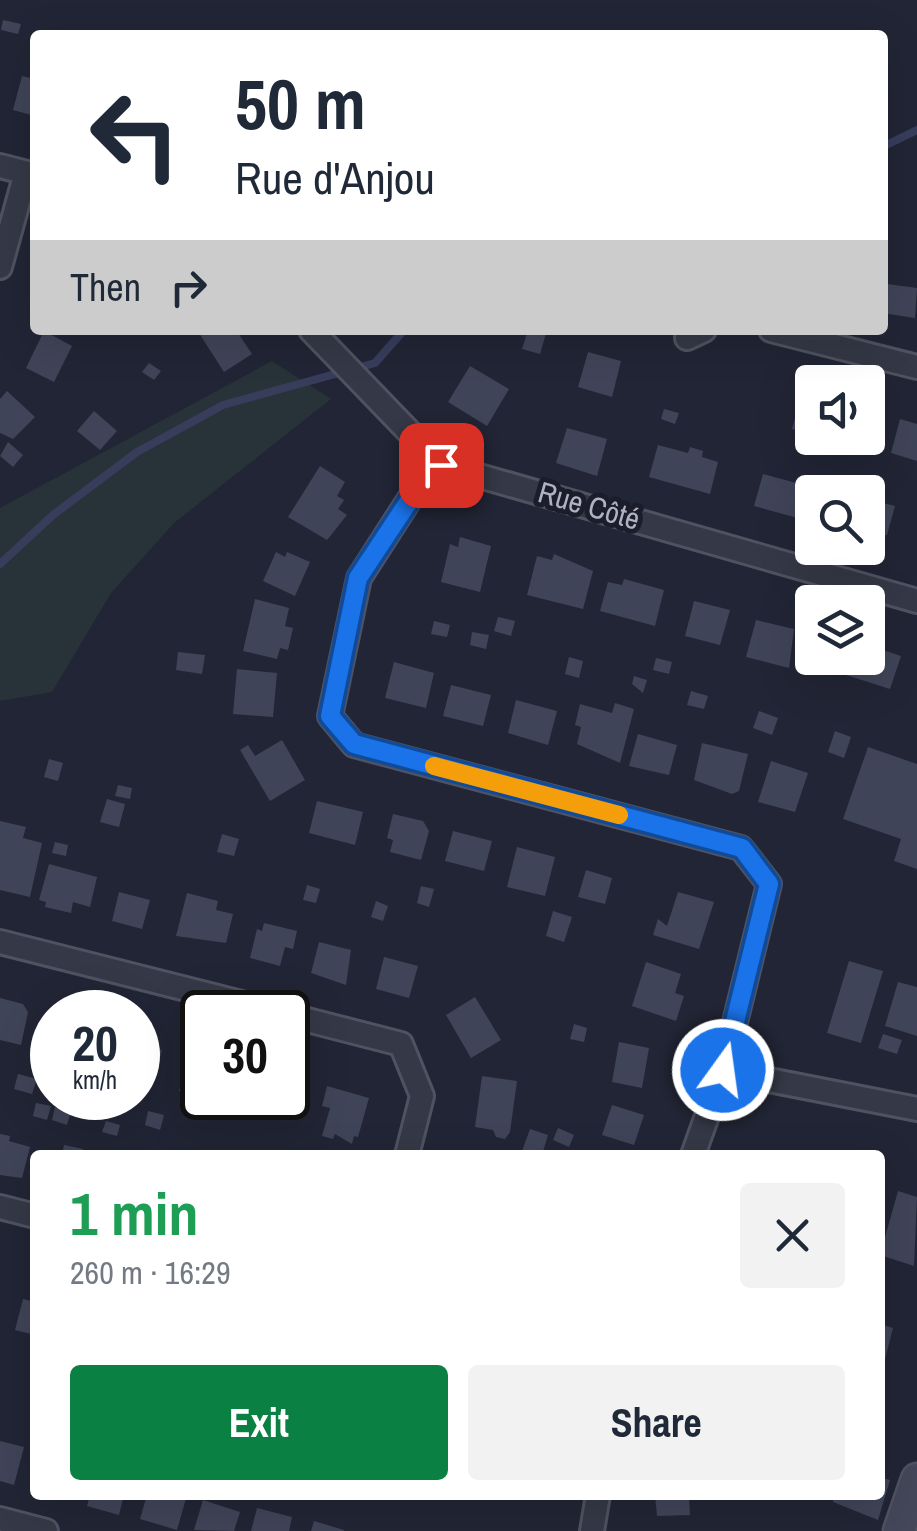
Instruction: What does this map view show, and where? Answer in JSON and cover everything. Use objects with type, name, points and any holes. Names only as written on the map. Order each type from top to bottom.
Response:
[{"type":"main road","points":[[900,1531],[917,1479]]},
{"type":"street","points":[[0,166],[30,174]]},
{"type":"street","points":[[0,267],[30,177]]},
{"type":"street","points":[[317,335],[441,465],[411,498],[358,578],[330,716],[354,744],[742,848],[769,884],[723,1070],[694,1150]]},
{"type":"street","points":[[791,335],[917,367]]},
{"type":"street","name":"Rue Côté","points":[[441,465],[917,601]]},
{"type":"street","points":[[0,942],[190,990]]},
{"type":"street","points":[[310,1021],[401,1044],[422,1096],[408,1150]]},
{"type":"street","points":[[723,1070],[917,1109]]},
{"type":"street","points":[[0,1207],[30,1215]]},
{"type":"street","points":[[592,1531],[597,1500]]},
{"type":"street","points":[[0,1519],[46,1531]]},
{"type":"shaded area","points":[[272,361],[331,399],[174,523],[111,593],[52,692],[0,701],[0,508]]},
{"type":"building","points":[[3,20],[21,24],[18,34],[1,30]]},
{"type":"building","points":[[22,76],[30,78],[30,115],[13,110]]},
{"type":"building","points":[[888,284],[917,288],[915,318],[888,314]]},
{"type":"building","points":[[42,335],[51,335],[72,346],[54,382],[26,368]]},
{"type":"building","points":[[200,335],[239,335],[252,354],[224,372]]},
{"type":"building","points":[[526,335],[546,335],[540,354],[522,349]]},
{"type":"building","points":[[588,352],[621,361],[612,397],[578,387]]},
{"type":"building","points":[[149,363],[161,371],[154,380],[142,372]]},
{"type":"building","points":[[470,366],[509,389],[487,426],[448,402]]},
{"type":"building","points":[[7,391],[35,417],[13,439],[0,433],[0,399]]},
{"type":"building","points":[[664,409],[679,413],[675,424],[661,419]]},
{"type":"building","points":[[94,411],[117,431],[100,450],[77,431]]},
{"type":"building","points":[[900,419],[917,424],[917,461],[891,453]]},
{"type":"building","points":[[567,428],[607,439],[597,476],[556,463]]},
{"type":"building","points":[[8,442],[23,455],[13,467],[0,456]]},
{"type":"building","points":[[658,445],[688,453],[690,447],[703,451],[702,457],[718,462],[710,494],[649,477]]},
{"type":"building","points":[[320,466],[345,482],[337,496],[344,500],[338,509],[347,515],[327,540],[288,517]]},
{"type":"building","points":[[763,474],[795,483],[795,517],[754,506]]},
{"type":"building","points":[[885,503],[895,506],[885,535]]},
{"type":"building","points":[[460,537],[491,546],[480,592],[441,582],[450,544],[458,547]]},
{"type":"building","points":[[276,552],[285,557],[287,552],[310,562],[295,596],[263,581]]},
{"type":"building","points":[[554,554],[593,571],[583,609],[527,595],[537,556],[552,560]]},
{"type":"building","points":[[624,579],[664,590],[655,626],[600,611],[608,582],[622,585]]},
{"type":"building","points":[[255,599],[289,608],[285,626],[293,628],[288,650],[280,648],[277,659],[243,651]]},
{"type":"building","points":[[694,601],[730,610],[720,645],[685,636]]},
{"type":"building","points":[[498,617],[515,621],[511,636],[494,631]]},
{"type":"building","points":[[756,620],[794,629],[789,668],[746,657]]},
{"type":"building","points":[[434,621],[450,625],[447,637],[431,634]]},
{"type":"building","points":[[472,632],[489,635],[486,649],[470,645]]},
{"type":"building","points":[[885,651],[901,656],[890,689],[846,675],[885,675]]},
{"type":"building","points":[[178,652],[205,655],[202,674],[176,670]]},
{"type":"building","points":[[569,657],[583,661],[579,678],[565,674]]},
{"type":"building","points":[[656,658],[672,662],[669,674],[653,670]]},
{"type":"building","points":[[394,662],[434,673],[426,708],[385,698]]},
{"type":"building","points":[[237,669],[277,673],[273,717],[233,714]]},
{"type":"building","points":[[634,676],[647,680],[643,693],[632,684]]},
{"type":"building","points":[[451,685],[491,695],[483,726],[443,716]]},
{"type":"building","points":[[691,691],[708,696],[704,709],[687,705]]},
{"type":"building","points":[[516,700],[557,711],[548,745],[508,733]]},
{"type":"building","points":[[615,703],[634,709],[620,763],[577,744],[581,727],[575,725],[580,704],[612,713]]},
{"type":"building","points":[[759,711],[778,718],[772,735],[753,728]]},
{"type":"building","points":[[835,731],[851,737],[844,758],[828,752]]},
{"type":"building","points":[[638,734],[677,745],[669,775],[629,766]]},
{"type":"building","points":[[282,740],[305,780],[270,801],[240,750],[248,745],[255,756]]},
{"type":"building","points":[[702,743],[748,754],[739,791],[732,794],[694,780]]},
{"type":"building","points":[[868,747],[917,764],[917,869],[894,861],[901,839],[843,819]]},
{"type":"building","points":[[49,759],[63,763],[58,781],[44,777]]},
{"type":"building","points":[[771,761],[808,773],[795,812],[758,802]]},
{"type":"building","points":[[118,785],[132,788],[130,799],[115,796]]},
{"type":"building","points":[[107,799],[125,804],[119,827],[100,822]]},
{"type":"building","points":[[317,801],[363,812],[355,845],[309,833]]},
{"type":"building","points":[[393,814],[423,821],[429,831],[421,860],[390,852],[393,840],[387,838]]},
{"type":"building","points":[[0,821],[26,827],[23,838],[42,843],[30,897],[0,890]]},
{"type":"building","points":[[453,831],[492,841],[484,871],[445,861]]},
{"type":"building","points":[[222,834],[239,839],[234,856],[217,852]]},
{"type":"building","points":[[55,842],[68,845],[66,856],[52,853]]},
{"type":"building","points":[[517,847],[555,857],[545,896],[507,887]]},
{"type":"building","points":[[49,864],[97,877],[90,907],[73,902],[71,913],[45,907],[46,902],[39,900]]},
{"type":"building","points":[[586,870],[612,878],[605,904],[578,897]]},
{"type":"building","points":[[307,885],[320,889],[316,903],[303,900]]},
{"type":"building","points":[[421,886],[434,889],[429,907],[417,903]]},
{"type":"building","points":[[119,892],[150,900],[142,929],[112,921]]},
{"type":"building","points":[[678,892],[714,902],[699,949],[653,935],[658,919],[667,926]]},
{"type":"building","points":[[187,893],[218,901],[216,910],[233,914],[226,943],[176,936]]},
{"type":"building","points":[[376,901],[388,906],[383,921],[371,917]]},
{"type":"building","points":[[553,911],[572,917],[564,942],[546,936]]},
{"type":"building","points":[[264,923],[297,931],[293,949],[285,947],[280,966],[250,958],[257,929],[262,931]]},
{"type":"building","points":[[319,942],[351,950],[346,985],[311,973]]},
{"type":"building","points":[[384,957],[418,966],[409,998],[376,989]]},
{"type":"building","points":[[849,961],[883,971],[861,1043],[827,1033]]},
{"type":"building","points":[[646,962],[681,974],[675,993],[684,996],[676,1021],[632,1006]]},
{"type":"building","points":[[898,982],[917,987],[917,1036],[885,1026]]},
{"type":"building","points":[[475,997],[501,1040],[471,1058],[446,1015]]},
{"type":"building","points":[[0,998],[23,1004],[28,1012],[21,1045],[0,1040]]},
{"type":"building","points":[[574,1024],[587,1028],[584,1042],[570,1039]]},
{"type":"building","points":[[883,1034],[902,1040],[897,1054],[878,1048]]},
{"type":"building","points":[[619,1042],[649,1048],[642,1088],[612,1082]]},
{"type":"building","points":[[18,1074],[30,1077],[30,1093],[14,1089]]},
{"type":"building","points":[[482,1076],[517,1081],[510,1132],[505,1139],[496,1137],[493,1130],[475,1127]]},
{"type":"building","points":[[327,1086],[369,1098],[358,1137],[354,1136],[352,1144],[335,1134],[333,1139],[322,1136],[330,1108],[322,1106]]},
{"type":"building","points":[[612,1105],[644,1115],[634,1145],[602,1135]]},
{"type":"building","points":[[160,1114],[164,1115],[160,1130],[145,1125],[146,1120],[160,1120]]},
{"type":"building","points":[[106,1121],[120,1125],[117,1136],[102,1132]]},
{"type":"building","points":[[558,1128],[574,1135],[569,1147],[553,1140]]},
{"type":"building","points":[[530,1129],[548,1135],[544,1150],[522,1150]]},
{"type":"building","points":[[0,1134],[30,1147],[22,1178],[0,1175]]},
{"type":"building","points":[[898,1191],[917,1197],[914,1266],[885,1257],[885,1237]]},
{"type":"building","points":[[23,1299],[30,1301],[30,1334],[15,1330]]},
{"type":"building","points":[[885,1326],[893,1328],[885,1359]]},
{"type":"building","points":[[0,1441],[24,1447],[14,1485],[0,1481]]},
{"type":"building","points":[[89,1500],[123,1500],[119,1515],[87,1506]]},
{"type":"building","points":[[146,1500],[186,1500],[177,1530],[140,1519]]},
{"type":"building","points":[[203,1500],[240,1512],[234,1531],[194,1530]]},
{"type":"building","points":[[655,1500],[689,1500],[690,1515],[657,1516]]},
{"type":"building","points":[[834,1500],[884,1500],[878,1520]]},
{"type":"building","points":[[257,1508],[292,1517],[289,1531],[251,1531]]},
{"type":"building","points":[[314,1521],[344,1530],[344,1531],[311,1531]]},
{"type":"waterway","points":[[888,144],[917,130]]},
{"type":"waterway","points":[[0,564],[53,515],[137,452],[223,405],[375,363],[400,335]]},
{"type":"slow traffic","points":[[434,766],[619,815]]},
{"type":"route","points":[[441,465],[411,498],[358,578],[330,716],[354,744],[742,848],[769,884],[723,1070]]}]
